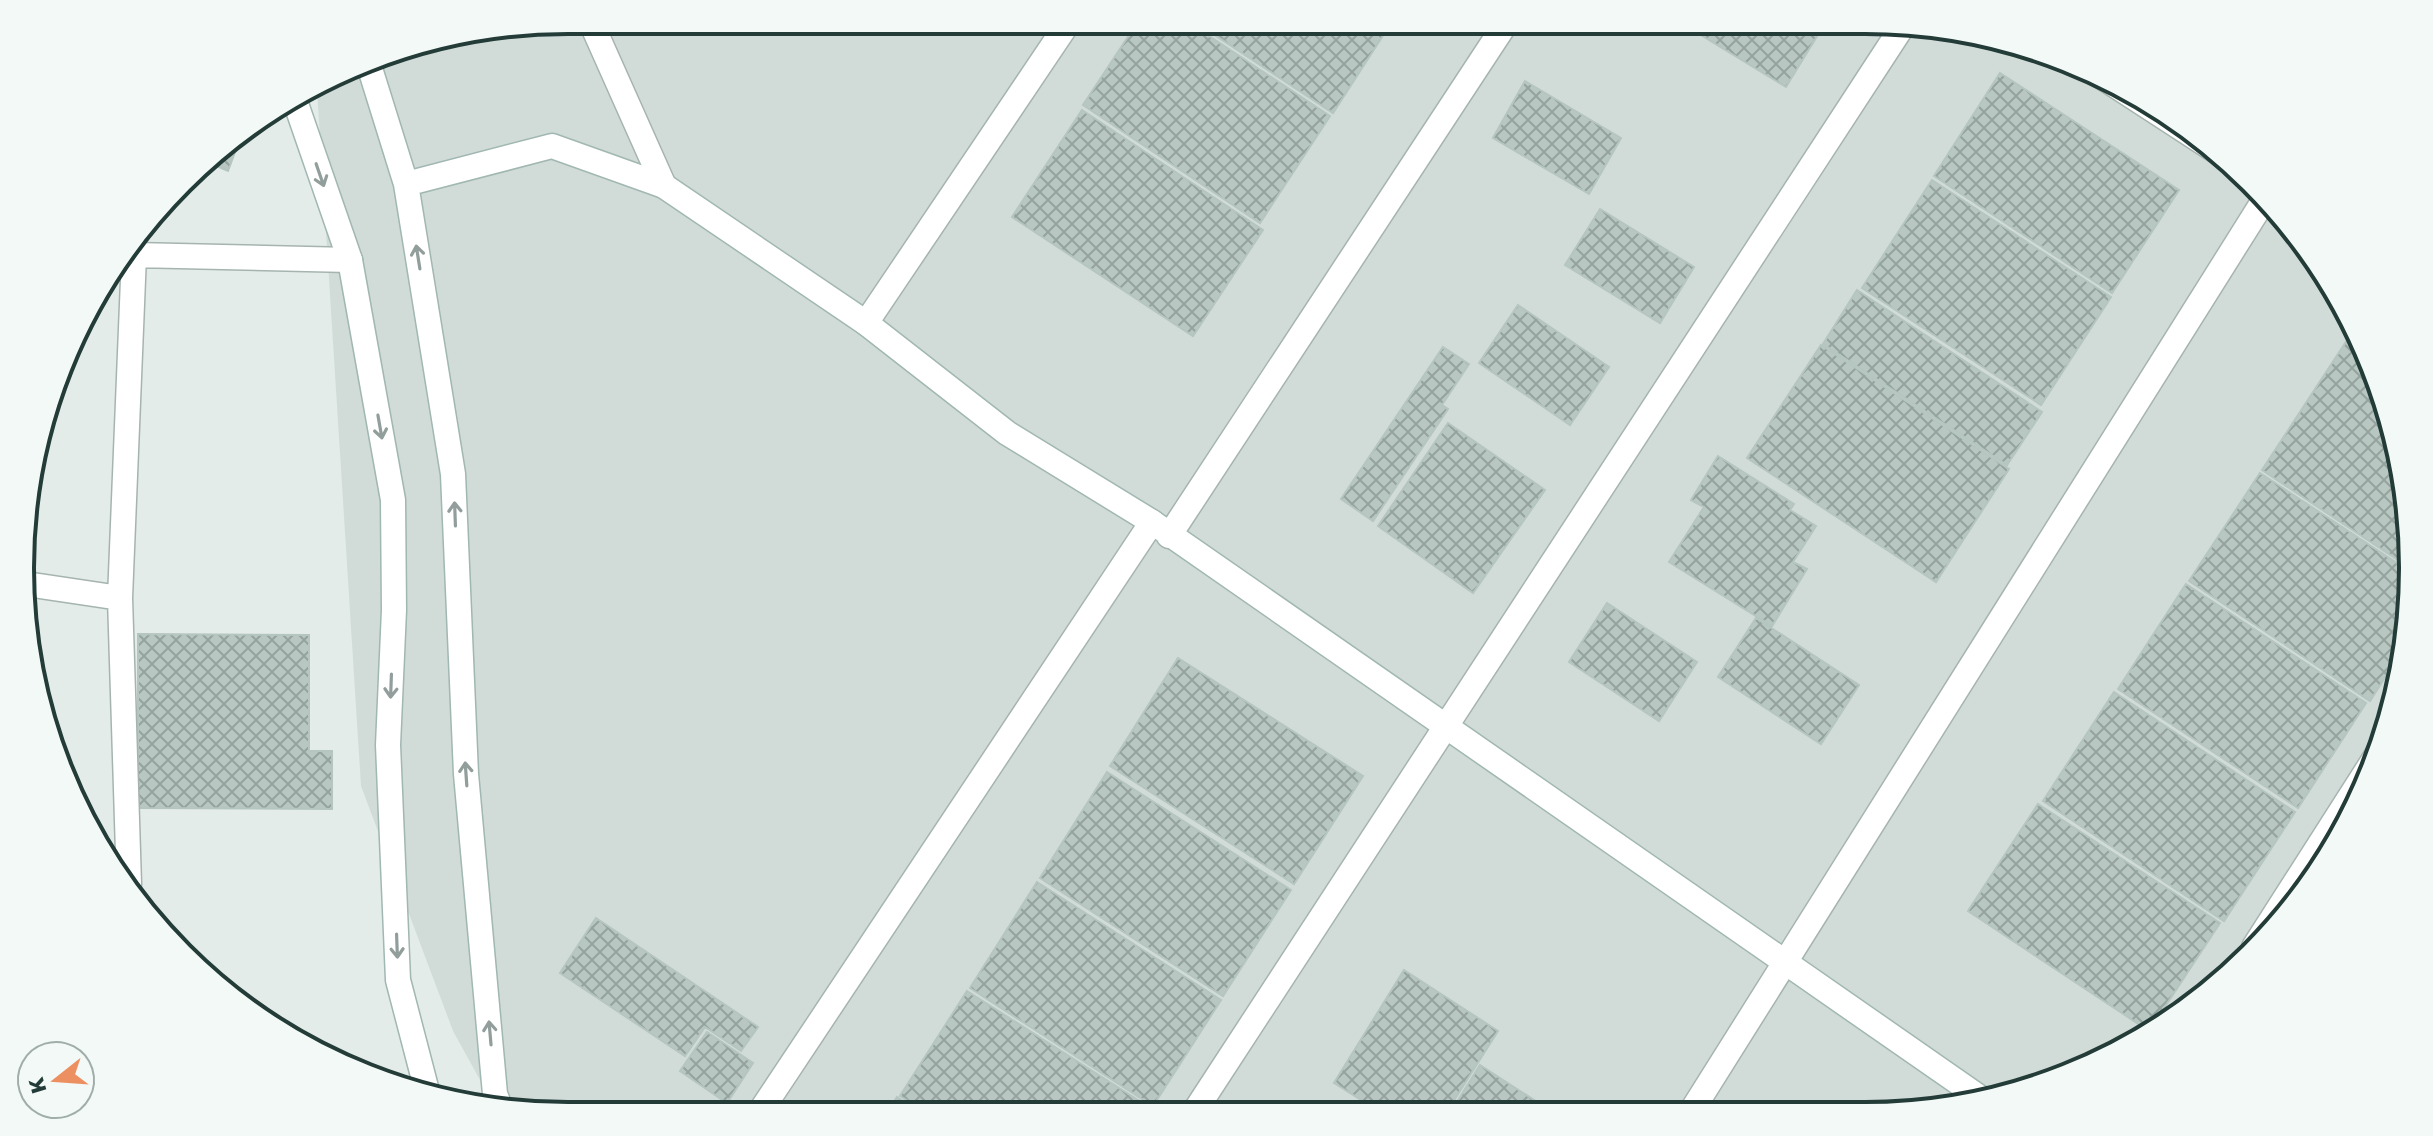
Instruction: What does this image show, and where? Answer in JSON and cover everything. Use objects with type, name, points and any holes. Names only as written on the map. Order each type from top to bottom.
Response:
[{"type":"street","points":[[596,34],[664,186]]},
{"type":"street","points":[[866,323],[1061,34]]},
{"type":"street","points":[[767,1102],[1498,34]]},
{"type":"street","points":[[1201,1102],[1897,35]]},
{"type":"street","points":[[371,72],[406,184],[453,474],[466,774],[496,1097]]},
{"type":"street","points":[[297,108],[350,260],[393,500],[394,610],[388,745],[398,980],[425,1082]]},
{"type":"street","points":[[406,184],[552,146],[664,186],[866,323],[1007,433],[1160,529],[1971,1092]]},
{"type":"street","points":[[1698,1102],[1786,966],[2259,208]]},
{"type":"street","points":[[137,253],[350,260]]},
{"type":"street","points":[[129,871],[120,598],[130,263]]},
{"type":"street","points":[[34,585],[120,598]]},
{"type":"street","points":[[2287,895],[2335,820]]},
{"type":"shaded area","points":[[568,34],[1865,34],[1969,44],[2037,62],[2101,89],[2162,124],[2243,190],[2309,271],[2344,332],[2371,396],[2389,464],[2399,568],[2389,672],[2371,740],[2358,772],[2344,804],[2309,865],[2243,946],[2162,1012],[2101,1047],[2069,1061],[2037,1074],[1969,1092],[1865,1102],[568,1102],[489,1096],[453,1031],[361,786],[318,97],[396,62],[464,44]]},
{"type":"building","points":[[1130,34],[1206,34],[1330,116],[1260,223],[1083,105]]},
{"type":"building","points":[[1213,34],[1384,34],[1333,113]]},
{"type":"building","points":[[1699,34],[1818,34],[1786,87]]},
{"type":"building","points":[[2000,73],[2179,190],[2112,293],[1934,176]]},
{"type":"building","points":[[1525,81],[1621,138],[1589,194],[1493,138]]},
{"type":"building","points":[[1082,110],[1263,230],[1193,336],[1012,217]]},
{"type":"building","points":[[236,150],[228,171],[217,166]]},
{"type":"building","points":[[1932,180],[2111,297],[2041,405],[1862,288]]},
{"type":"building","points":[[1600,209],[1694,267],[1660,323],[1565,265]]},
{"type":"building","points":[[1857,290],[2042,412],[2007,465],[1823,344]]},
{"type":"building","points":[[1518,305],[1609,367],[1570,425],[1479,363]]},
{"type":"building","points":[[2347,340],[2371,396],[2389,464],[2399,561],[2262,470]]},
{"type":"building","points":[[1821,345],[2009,469],[1936,582],[1747,458]]},
{"type":"building","points":[[1443,347],[1469,364],[1442,405],[1448,409],[1373,521],[1341,499]]},
{"type":"building","points":[[1448,423],[1545,490],[1473,593],[1378,526]]},
{"type":"building","points":[[1718,456],[1794,504],[1790,510],[1816,526],[1793,562],[1807,569],[1772,626],[1669,562],[1704,507],[1691,500]]},
{"type":"building","points":[[2260,473],[2399,564],[2398,603],[2389,671],[2370,701],[2189,581]]},
{"type":"building","points":[[2186,584],[2366,703],[2298,808],[2118,689]]},
{"type":"building","points":[[1607,603],[1697,662],[1659,721],[1569,662]]},
{"type":"building","points":[[1756,618],[1859,685],[1821,744],[1718,677]]},
{"type":"building","points":[[138,634],[309,635],[309,751],[332,751],[332,809],[138,808]]},
{"type":"building","points":[[1178,658],[1363,776],[1294,884],[1110,766]]},
{"type":"building","points":[[2114,692],[2295,812],[2224,921],[2043,801]]},
{"type":"building","points":[[1107,772],[1291,890],[1223,996],[1040,878]]},
{"type":"building","points":[[2038,804],[2220,923],[2161,1013],[2140,1025],[1968,911]]},
{"type":"building","points":[[1037,882],[1221,1000],[1156,1102],[1147,1102],[970,988]]},
{"type":"building","points":[[596,918],[758,1027],[741,1051],[705,1027],[685,1056],[560,973]]},
{"type":"building","points":[[1404,970],[1498,1031],[1453,1102],[1364,1102],[1334,1083]]},
{"type":"building","points":[[967,991],[1141,1102],[909,1102],[900,1096]]},
{"type":"building","points":[[707,1032],[753,1063],[728,1102],[680,1071]]},
{"type":"building","points":[[1480,1065],[1537,1102],[1457,1102]]}]
